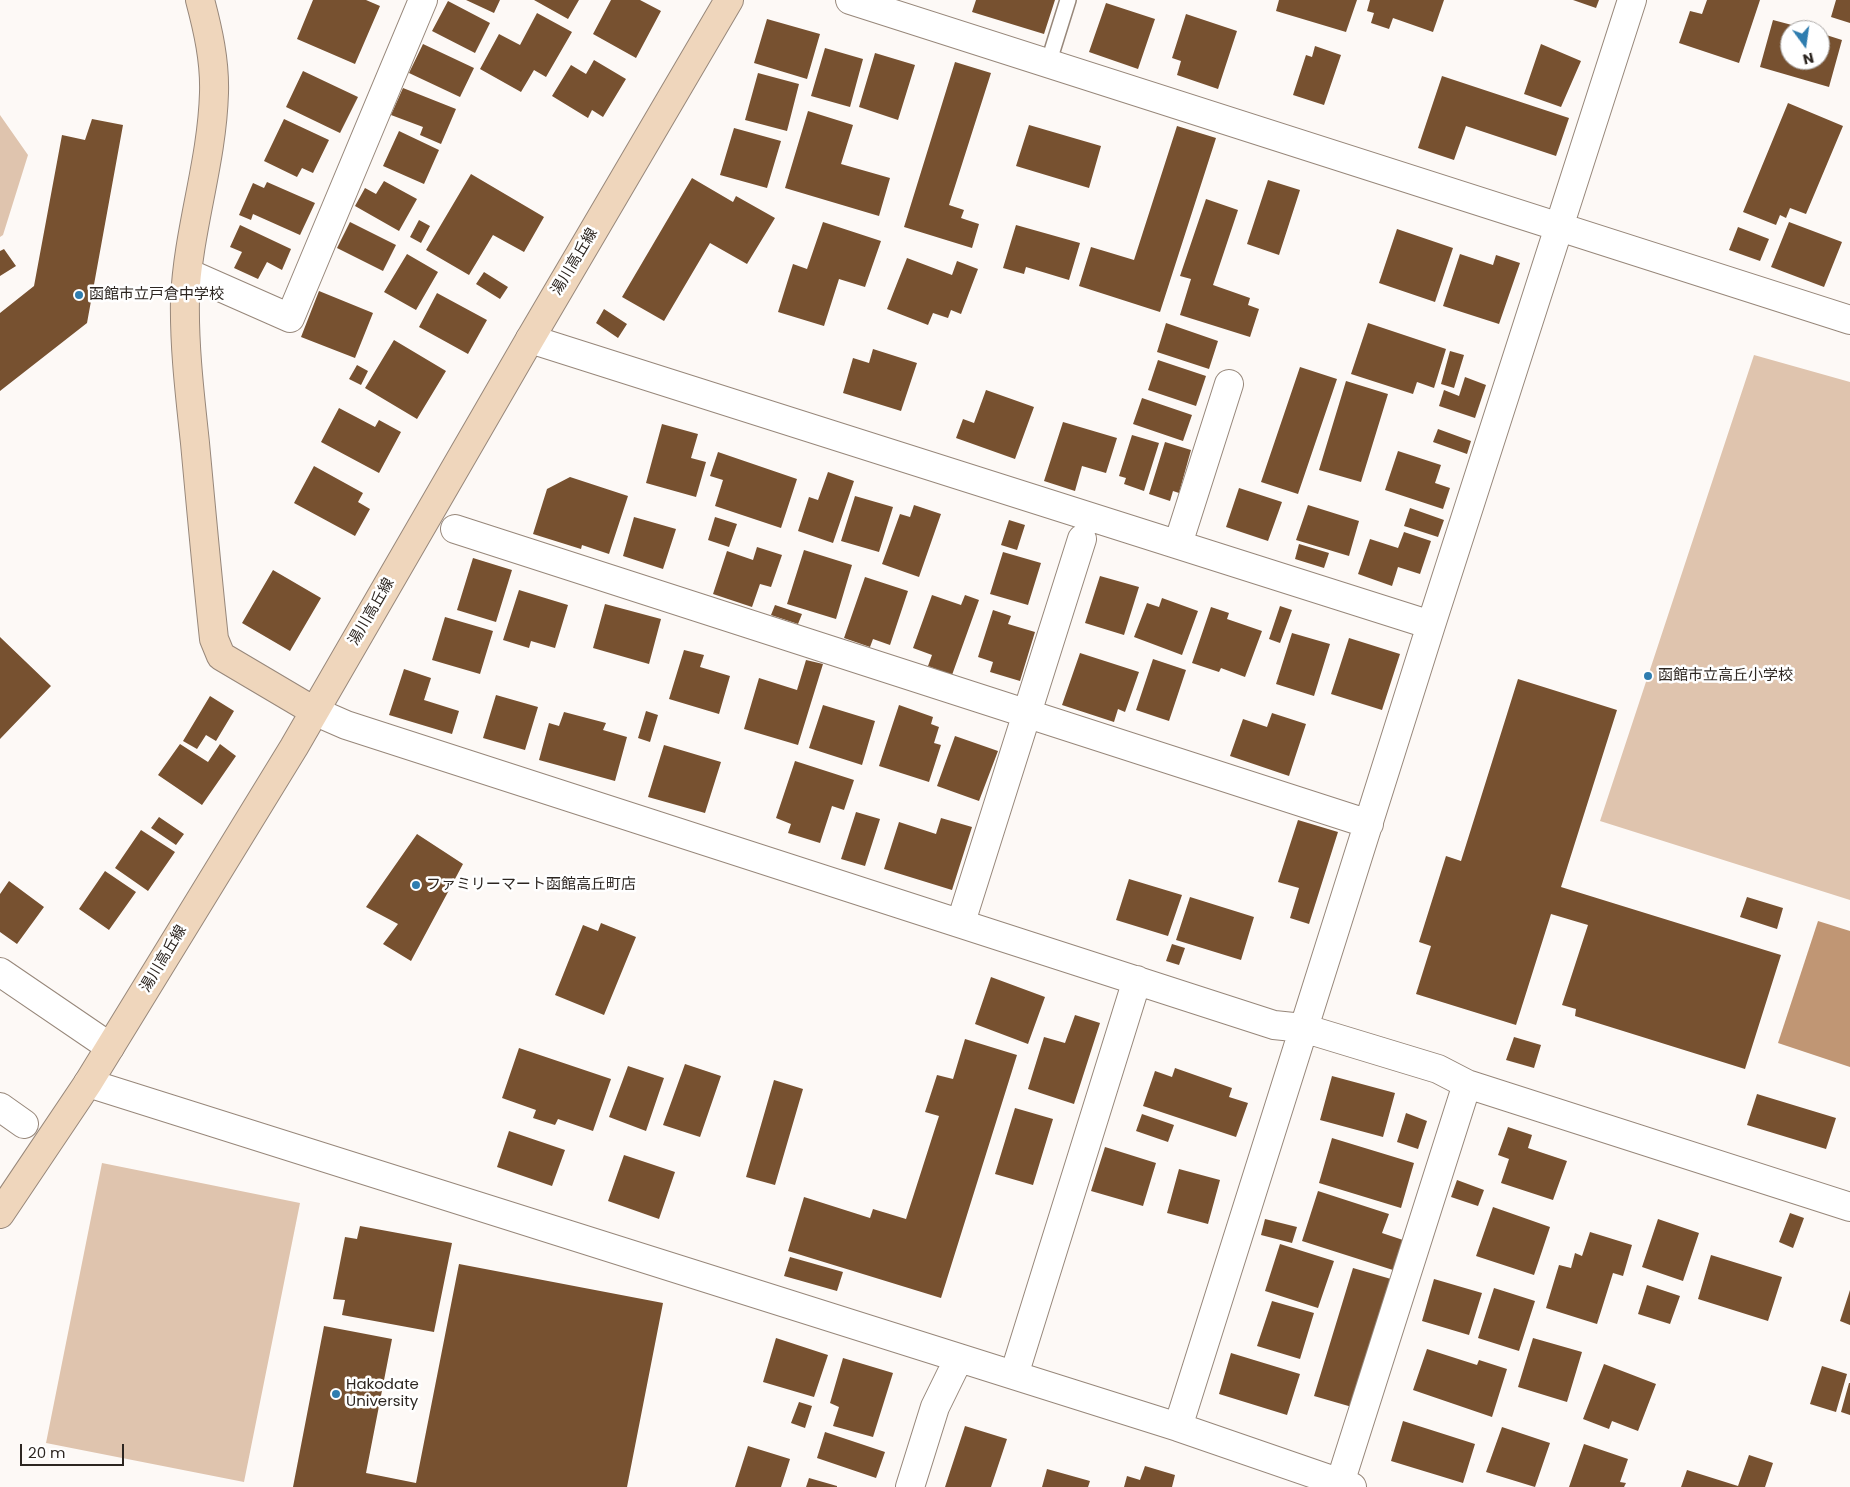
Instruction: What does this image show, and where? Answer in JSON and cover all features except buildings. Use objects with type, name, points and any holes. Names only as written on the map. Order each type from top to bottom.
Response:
[{"type":"street","points":[[200,0],[208,30],[214,92],[211,128],[190,246],[185,300],[187,348],[214,639],[221,656],[314,711],[346,726],[961,922],[1274,1025],[1303,1028],[1438,1069],[1467,1084],[1850,1207]]},
{"type":"street","points":[[188,273],[290,318],[423,0]]},
{"type":"street","name":"湯川高丘線","points":[[0,1214],[110,1048],[314,711],[729,0]]},
{"type":"street","points":[[850,0],[1850,320]]},
{"type":"street","points":[[1178,1427],[1303,1028],[1370,824],[1431,625],[1632,0]]},
{"type":"street","points":[[530,339],[1431,625]]},
{"type":"street","points":[[1178,544],[1229,384]]},
{"type":"street","points":[[455,529],[1370,824]]},
{"type":"street","points":[[961,922],[1082,540]]},
{"type":"street","points":[[0,972],[110,1048]]},
{"type":"street","points":[[1014,1376],[1137,980]]},
{"type":"street","points":[[88,1083],[1178,1427],[1286,1477],[1346,1485],[1467,1084]]},
{"type":"street","points":[[0,1107],[24,1124]]},
{"type":"street","points":[[910,1487],[935,1407],[959,1358]]},
{"type":"lane","points":[[1048,64],[1068,0]]},
{"type":"shaded area","points":[[0,115],[28,155],[3,235],[0,237]]},
{"type":"shaded area","points":[[1754,355],[1850,382],[1850,900],[1600,821]]},
{"type":"shaded area","points":[[1818,921],[1850,931],[1850,1067],[1778,1043]]},
{"type":"shaded area","points":[[102,1163],[300,1203],[244,1482],[46,1443]]},
{"type":"place","name":"函館市立戸倉中学校","points":[[79,295]]},
{"type":"place","name":"函館市立高丘小学校","points":[[1648,676]]},
{"type":"place","name":"ファミリーマート函館高丘町店","points":[[416,885]]},
{"type":"place","name":"Hakodate University","points":[[336,1394]]}]
